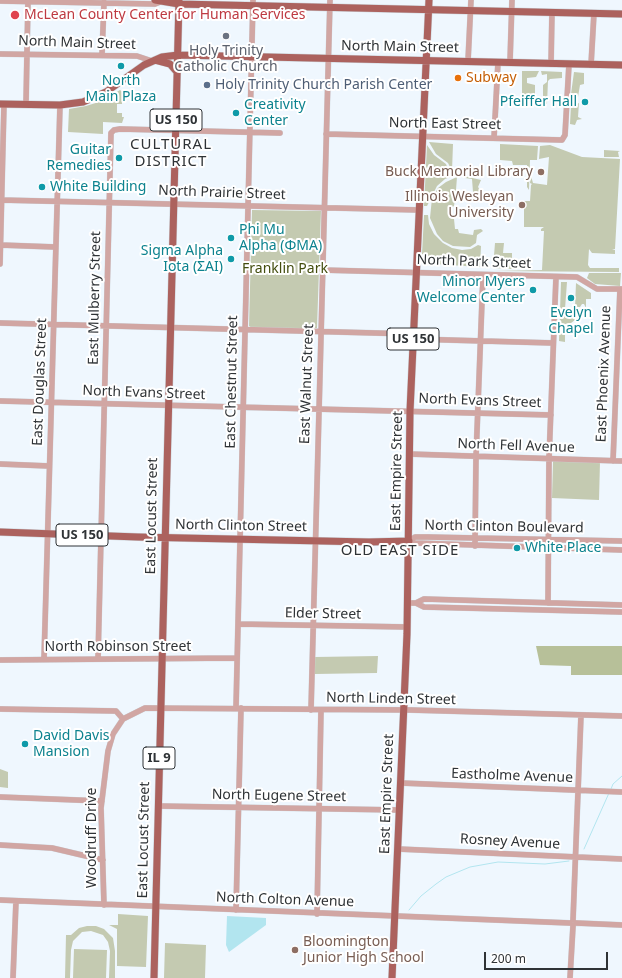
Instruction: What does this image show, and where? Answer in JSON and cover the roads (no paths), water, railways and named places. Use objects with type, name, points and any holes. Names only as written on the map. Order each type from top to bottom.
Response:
[{"type":"main road","name":"US 150","points":[[427,60],[429,0]]},
{"type":"main road","points":[[160,1],[329,3],[429,9],[622,14]]},
{"type":"main road","name":"US 150","points":[[178,55],[179,2]]},
{"type":"main road","points":[[2,104],[60,105],[78,103],[97,97],[139,67],[154,60],[178,55]]},
{"type":"main road","name":"North Main Street","points":[[178,55],[622,65]]},
{"type":"main road","name":"East Locust Street","points":[[154,978],[172,204],[178,55]]},
{"type":"main road","points":[[154,60],[170,64],[177,72]]},
{"type":"main road","name":"East Empire Street","points":[[392,978],[408,603],[410,411],[427,60]]},
{"type":"main road","name":"North Clinton Street","points":[[0,532],[240,539],[409,541]]},
{"type":"street","points":[[468,61],[471,0]]},
{"type":"street","points":[[510,62],[512,0]]},
{"type":"street","points":[[0,1],[155,4],[160,1]]},
{"type":"street","points":[[26,104],[28,1]]},
{"type":"street","points":[[102,55],[104,2]]},
{"type":"street","name":"East Chestnut Street","points":[[236,910],[238,808],[237,658],[253,57],[253,3]]},
{"type":"street","name":"East Walnut Street","points":[[311,710],[329,3]]},
{"type":"street","points":[[551,64],[552,12]]},
{"type":"street","points":[[591,65],[594,13]]},
{"type":"street","name":"North Main Street","points":[[0,54],[137,56],[154,60]]},
{"type":"street","points":[[494,138],[498,62]]},
{"type":"street","name":"North East Street","points":[[326,134],[563,140],[569,64]]},
{"type":"street","points":[[0,264],[2,104]]},
{"type":"street","name":"East Douglas Street","points":[[44,659],[60,105]]},
{"type":"street","name":"East Mulberry Street","points":[[98,659],[110,137],[114,130],[176,130]]},
{"type":"street","points":[[176,130],[280,133]]},
{"type":"street","name":"North Prairie Street","points":[[1,200],[419,210]]},
{"type":"street","points":[[0,245],[55,247]]},
{"type":"street","name":"North Park Street","points":[[322,270],[580,277],[595,288],[621,289]]},
{"type":"street","points":[[475,546],[477,414],[483,275]]},
{"type":"street","points":[[547,610],[544,606],[548,603],[549,459],[556,277]]},
{"type":"street","name":"East Phoenix Avenue","points":[[613,460],[621,289]]},
{"type":"street","points":[[0,323],[321,332],[413,336],[480,342],[553,343]]},
{"type":"street","name":"North Evans Street","points":[[0,401],[551,415]]},
{"type":"street","name":"North Fell Avenue","points":[[409,454],[622,461]]},
{"type":"street","points":[[0,464],[49,466]]},
{"type":"street","name":"North Clinton Boulevard","points":[[409,541],[415,537],[622,541]]},
{"type":"street","name":"North Clinton Boulevard","points":[[409,541],[415,543],[475,546],[622,550]]},
{"type":"street","points":[[610,541],[610,550]]},
{"type":"street","points":[[416,604],[424,599],[622,605]]},
{"type":"street","points":[[481,601],[481,608]]},
{"type":"street","points":[[408,603],[424,607],[622,612]]},
{"type":"street","name":"Elder Street","points":[[238,624],[407,627]]},
{"type":"street","name":"North Robinson Street","points":[[0,660],[162,660],[237,658]]},
{"type":"street","points":[[0,709],[116,711],[123,719],[145,708],[160,707]]},
{"type":"street","name":"North Linden Street","points":[[160,707],[404,710],[622,716]]},
{"type":"street","points":[[317,914],[321,710]]},
{"type":"street","points":[[570,978],[580,715]]},
{"type":"street","name":"Woodruff Drive","points":[[104,905],[102,801],[110,742],[116,727],[123,719]]},
{"type":"street","name":"Eastholme Avenue","points":[[401,783],[619,792]]},
{"type":"street","points":[[0,797],[102,801]]},
{"type":"street","name":"North Eugene Street","points":[[158,806],[399,810]]},
{"type":"street","points":[[0,845],[52,848],[103,860]]},
{"type":"street","name":"Rosney Avenue","points":[[398,849],[622,859]]},
{"type":"street","name":"North Colton Avenue","points":[[0,900],[317,914],[622,925]]},
{"type":"street","points":[[14,978],[16,901]]},
{"type":"water","points":[[227,916],[266,918],[266,925],[229,952],[226,945]]},
{"type":"waterway","points":[[611,789],[613,784],[622,776]]},
{"type":"waterway","points":[[584,849],[609,793]]},
{"type":"waterway","points":[[409,910],[421,896],[436,884],[446,877],[470,867],[498,862],[545,864],[569,861]]},
{"type":"place","name":"McLean County Center for Human Services","points":[[15,15]]},
{"type":"place","name":"Holy Trinity Catholic Church","points":[[226,36]]},
{"type":"place","name":"North Main Plaza","points":[[121,66]]},
{"type":"place","name":"Subway","points":[[458,78]]},
{"type":"place","name":"Holy Trinity Church Parish Center","points":[[207,85]]},
{"type":"place","name":"Pfeiffer Hall","points":[[585,102]]},
{"type":"place","name":"Creativity Center","points":[[236,113]]},
{"type":"place","name":"Guitar Remedies","points":[[119,158]]},
{"type":"place","name":"Buck Memorial Library","points":[[541,172]]},
{"type":"place","name":"White Building","points":[[42,187]]},
{"type":"place","name":"Illinois Wesleyan University","points":[[522,205]]},
{"type":"place","name":"Phi Mu Alpha (ΦΜΑ)","points":[[231,238]]},
{"type":"place","name":"Sigma Alpha Iota (ΣΑΙ)","points":[[231,259]]},
{"type":"place","name":"Minor Myers Welcome Center","points":[[533,290]]},
{"type":"place","name":"Evelyn Chapel","points":[[571,298]]},
{"type":"place","name":"White Place","points":[[517,548]]},
{"type":"place","name":"David Davis Mansion","points":[[25,744]]},
{"type":"place","name":"Bloomington Junior High School","points":[[295,950]]},
{"type":"district","name":"CULTURAL DISTRICT","points":[[171,154]]},
{"type":"district","name":"OLD EAST SIDE","points":[[400,551]]},
{"type":"park label","name":"Franklin Park","points":[[285,269]]}]
